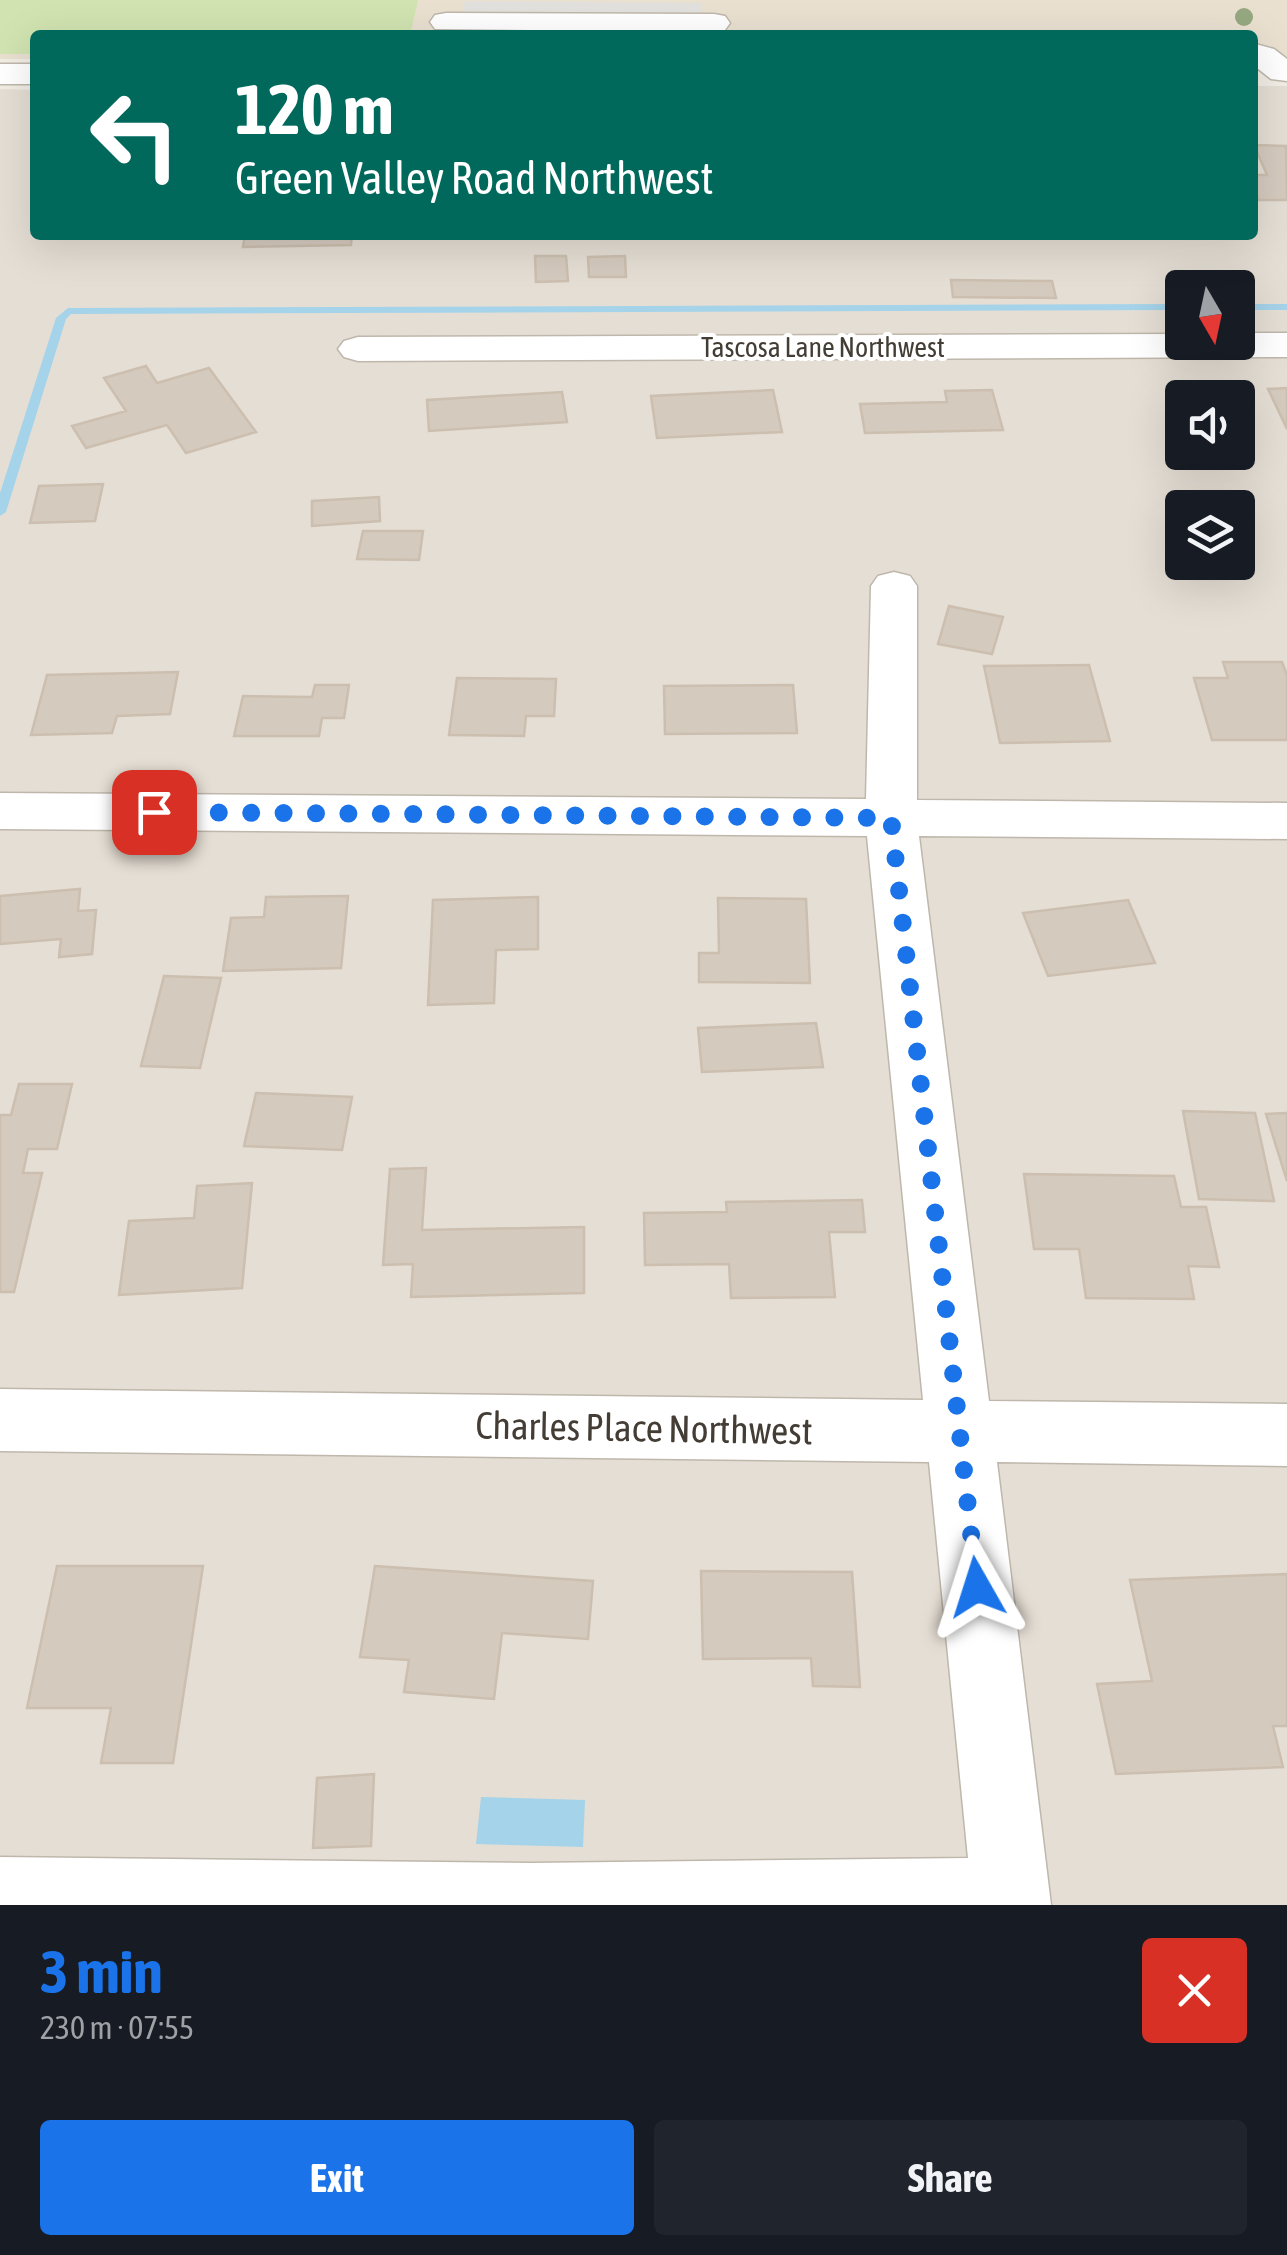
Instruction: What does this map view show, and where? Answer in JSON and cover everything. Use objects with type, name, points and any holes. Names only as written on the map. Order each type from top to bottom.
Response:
[{"type":"street","points":[[448,19],[712,19]]},
{"type":"street","points":[[0,74],[30,74]]},
{"type":"street","name":"Tascosa Lane Northwest","points":[[358,350],[1287,345]]},
{"type":"street","points":[[0,1896],[530,1902],[1012,1901],[891,818],[894,586]]},
{"type":"street","points":[[0,812],[1287,822]]},
{"type":"street","name":"Charles Place Northwest","points":[[0,1420],[1287,1435]]},
{"type":"shaded area","points":[[0,0],[1287,0],[1287,56],[1258,56],[1258,30],[30,30],[30,59],[0,59]]},
{"type":"shaded area","points":[[465,1],[702,3],[702,30],[460,30]]},
{"type":"shaded area","points":[[1258,86],[1287,86],[1287,1905],[0,1905],[0,89],[30,90],[30,240],[1258,240]]},
{"type":"green space","points":[[0,0],[418,0],[411,30],[30,30],[30,54],[0,54]]},
{"type":"water","points":[[481,1797],[585,1800],[583,1847],[476,1844]]},
{"type":"building","points":[[1258,145],[1286,146],[1287,200],[1258,200],[1258,175],[1267,175]]},
{"type":"building","points":[[244,240],[352,240],[351,245],[243,247]]},
{"type":"building","points":[[535,256],[566,256],[568,281],[536,282]]},
{"type":"building","points":[[625,256],[626,277],[589,277],[588,257]]},
{"type":"building","points":[[951,280],[1052,281],[1056,298],[953,297]]},
{"type":"building","points":[[146,366],[157,383],[209,368],[256,432],[186,453],[167,425],[86,448],[72,426],[126,411],[104,378]]},
{"type":"building","points":[[1287,388],[1287,429],[1268,389]]},
{"type":"building","points":[[773,390],[782,432],[657,438],[651,396]]},
{"type":"building","points":[[992,390],[1003,430],[865,433],[860,404],[947,402],[945,391]]},
{"type":"building","points":[[562,392],[567,422],[429,431],[427,400]]},
{"type":"building","points":[[103,484],[95,521],[30,523],[39,486]]},
{"type":"building","points":[[379,497],[380,521],[312,526],[312,501]]},
{"type":"building","points":[[363,531],[423,531],[419,560],[357,559]]},
{"type":"building","points":[[949,606],[1003,617],[992,654],[938,644]]},
{"type":"building","points":[[1223,662],[1282,662],[1287,675],[1287,740],[1212,740],[1194,678],[1228,678]]},
{"type":"building","points":[[1089,665],[1110,741],[1000,743],[984,666]]},
{"type":"building","points":[[178,672],[170,714],[117,716],[112,733],[31,735],[47,675]]},
{"type":"building","points":[[457,678],[556,679],[554,716],[526,716],[524,736],[449,735]]},
{"type":"building","points":[[315,685],[349,685],[344,718],[322,718],[319,736],[234,736],[243,696],[312,697]]},
{"type":"building","points":[[793,685],[797,733],[665,734],[664,686]]},
{"type":"building","points":[[80,889],[78,911],[96,910],[92,954],[59,957],[61,939],[0,944],[0,896]]},
{"type":"building","points":[[348,896],[341,968],[223,971],[231,918],[264,917],[266,897]]},
{"type":"building","points":[[538,897],[538,949],[496,950],[494,1003],[428,1005],[433,900]]},
{"type":"building","points":[[718,898],[806,899],[810,983],[699,982],[699,953],[719,953]]},
{"type":"building","points":[[1128,900],[1155,963],[1048,976],[1023,913]]},
{"type":"building","points":[[164,976],[221,978],[200,1068],[141,1066]]},
{"type":"building","points":[[816,1023],[823,1067],[702,1072],[698,1028]]},
{"type":"building","points":[[19,1084],[72,1084],[57,1149],[28,1149],[23,1173],[42,1173],[14,1292],[0,1292],[0,1115],[11,1115]]},
{"type":"building","points":[[256,1093],[352,1097],[342,1150],[244,1146]]},
{"type":"building","points":[[1183,1111],[1255,1113],[1274,1201],[1199,1199]]},
{"type":"building","points":[[1287,1113],[1287,1181],[1266,1114]]},
{"type":"building","points":[[426,1168],[422,1230],[584,1227],[584,1293],[411,1297],[413,1264],[383,1265],[390,1169]]},
{"type":"building","points":[[1024,1174],[1174,1176],[1181,1207],[1206,1207],[1219,1267],[1188,1266],[1194,1299],[1086,1298],[1079,1249],[1034,1249]]},
{"type":"building","points":[[252,1183],[242,1288],[119,1295],[129,1221],[194,1218],[197,1186]]},
{"type":"building","points":[[862,1200],[865,1232],[829,1232],[835,1297],[731,1298],[729,1264],[645,1265],[644,1213],[727,1212],[726,1202]]},
{"type":"building","points":[[57,1566],[203,1566],[173,1763],[101,1763],[111,1708],[27,1708]]},
{"type":"building","points":[[375,1566],[593,1581],[588,1639],[502,1633],[494,1699],[404,1692],[409,1660],[360,1657]]},
{"type":"building","points":[[701,1571],[852,1572],[860,1687],[813,1686],[811,1658],[703,1659]]},
{"type":"building","points":[[1287,1574],[1287,1726],[1273,1726],[1283,1767],[1116,1774],[1097,1684],[1152,1681],[1130,1580]]},
{"type":"building","points":[[374,1774],[371,1846],[313,1848],[317,1778]]},
{"type":"waterway","points":[[0,512],[61,318],[68,311],[1165,307]]},
{"type":"waterway","points":[[1255,307],[1287,307]]},
{"type":"route","points":[[154,812],[891,818],[977,1587]]}]
